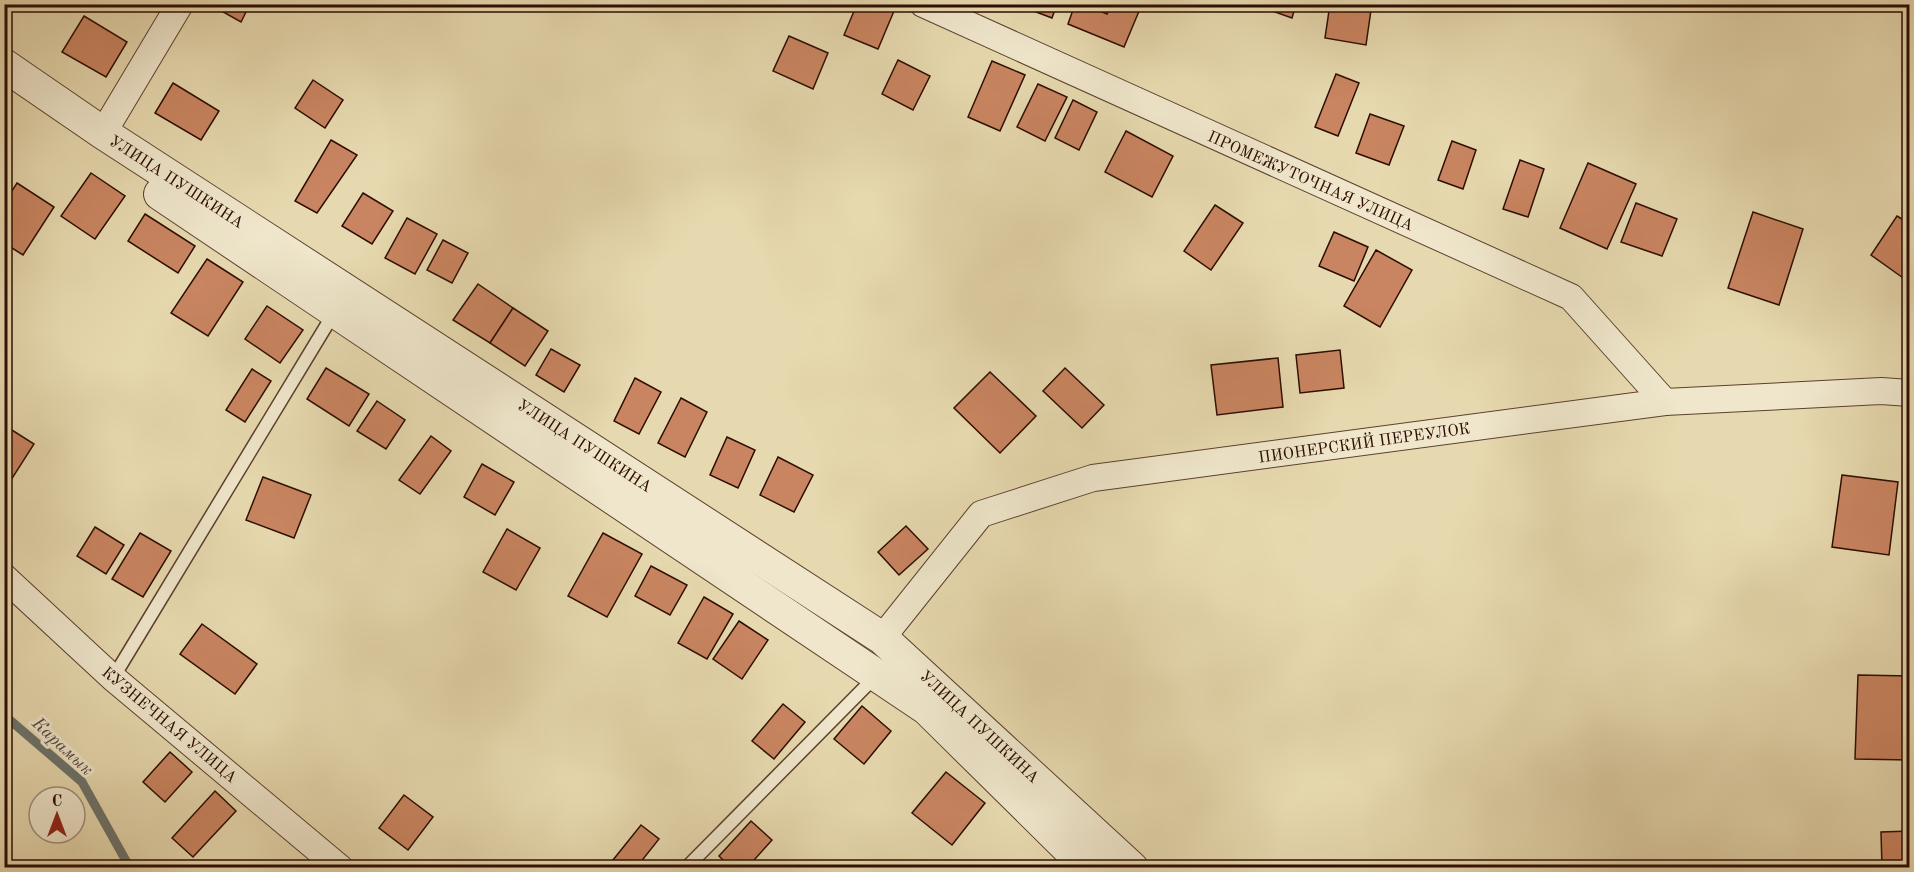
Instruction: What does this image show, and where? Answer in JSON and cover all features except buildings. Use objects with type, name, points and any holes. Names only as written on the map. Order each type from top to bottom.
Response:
[{"type":"street","points":[[103,133],[180,4]]},
{"type":"street","name":"ПРОМЕЖУТОЧНАЯ УЛИЦА","points":[[923,4],[1571,297],[1665,402]]},
{"type":"street","name":"УЛИЦА ПУШКИНА","points":[[4,65],[103,133],[882,638],[1132,867]]},
{"type":"street","name":"УЛИЦА ПУШКИНА","points":[[4,90],[927,709],[1088,867]]},
{"type":"street","name":"ПИОНЕРСКИЙ ПЕРЕУЛОК","points":[[882,638],[981,514],[1094,478],[1665,402],[1881,391],[1910,393]]},
{"type":"street","name":"КУЗНЕЧНАЯ УЛИЦА","points":[[4,577],[114,678],[340,867]]},
{"type":"lane","points":[[114,678],[334,313]]},
{"type":"lane","points":[[686,867],[877,676],[882,638]]},
{"type":"waterway","name":"Карамык","points":[[4,715],[82,782],[130,868]]}]
